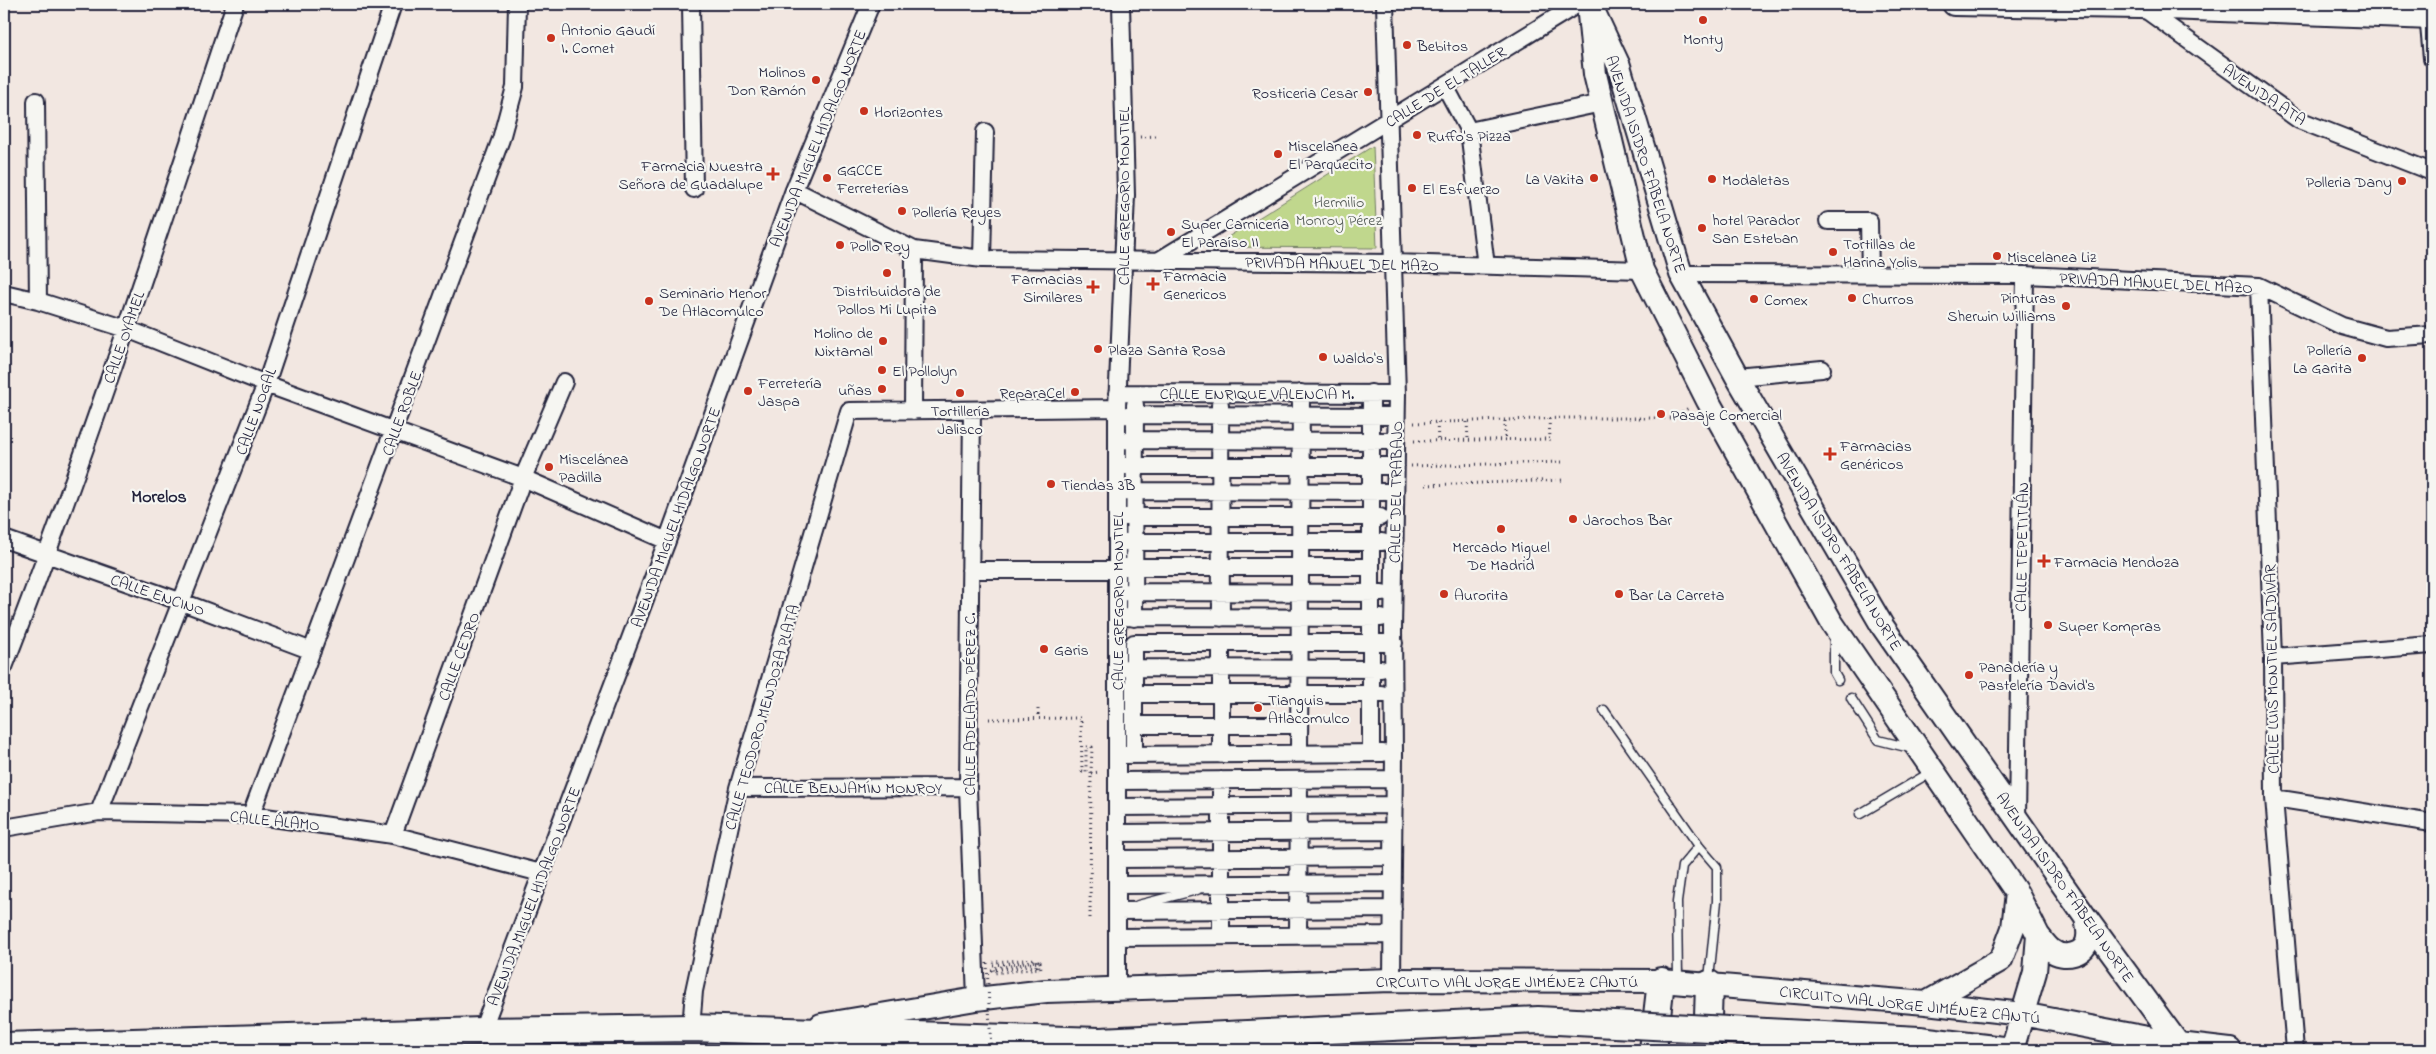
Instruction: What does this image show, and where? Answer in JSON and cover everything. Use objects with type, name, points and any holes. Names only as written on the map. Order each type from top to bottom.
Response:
[{"type":"main road","name":"AVENIDA ISIDRO FABELA NORTE","points":[[1589,4],[1595,74],[1642,270],[1707,399],[1835,627],[2017,893],[2038,935]]},
{"type":"main road","name":"AVENIDA ISIDRO FABELA NORTE","points":[[1589,4],[1619,66],[1681,274],[1739,380],[1883,627],[2086,918],[2181,1047]]},
{"type":"main road","points":[[1954,4],[2139,5],[2429,13]]},
{"type":"main road","points":[[1707,399],[1739,380]]},
{"type":"main road","points":[[1926,1003],[2001,960],[2013,928],[2017,893]]},
{"type":"main road","points":[[2038,935],[2051,951],[2060,955],[2073,955],[2081,951],[2088,938],[2086,918]]},
{"type":"main road","points":[[2012,1050],[2035,972],[2038,935]]},
{"type":"main road","name":"CIRCUITO VIAL JORGE JIMÉNEZ CANTÚ","points":[[782,1032],[1016,993],[1392,980],[1669,982],[1926,1003],[2022,1014],[2181,1047],[2230,1050]]},
{"type":"main road","points":[[1653,1050],[1669,982]]},
{"type":"main road","points":[[1707,1050],[1709,984]]},
{"type":"main road","name":"CIRCUITO VIAL JORGE JIMÉNEZ CANTÚ","points":[[4,1046],[294,1044],[482,1031],[691,1028],[1100,1040],[1538,1020],[1919,1040],[2003,1050]]},
{"type":"main road","points":[[1919,1040],[1958,1050]]},
{"type":"street","name":"CALLE OYAMEL","points":[[4,667],[47,556],[127,328],[235,4]]},
{"type":"street","name":"CALLE NOGAL","points":[[100,812],[266,384],[393,4]]},
{"type":"street","name":"CALLE ROBLE","points":[[251,815],[395,430],[501,139],[515,87],[517,4]]},
{"type":"street","points":[[691,4],[694,189]]},
{"type":"street","name":"AVENIDA MIGUEL HIDALGO NORTE","points":[[482,1031],[667,540],[794,190],[870,4]]},
{"type":"street","name":"CALLE GREGORIO MONTIEL","points":[[1117,989],[1117,777],[1125,755],[1117,668],[1117,405],[1125,260],[1126,195],[1121,4]]},
{"type":"street","name":"CALLE DEL TRABAJO","points":[[1385,4],[1396,394],[1392,980]]},
{"type":"street","name":"CALLE DE EL TALLER","points":[[1158,261],[1578,4]]},
{"type":"street","name":"AVENIDA ATA","points":[[2139,5],[2299,120],[2432,172]]},
{"type":"street","points":[[2429,13],[2432,58]]},
{"type":"street","points":[[1445,86],[1469,131],[1486,266]]},
{"type":"street","points":[[36,102],[38,301]]},
{"type":"street","points":[[1469,131],[1602,103]]},
{"type":"street","points":[[982,259],[985,132]]},
{"type":"street","name":"PRIVADA MANUEL DEL MAZO","points":[[794,190],[914,250],[982,259],[1393,262],[1642,270]]},
{"type":"street","points":[[1828,221],[1870,221],[1870,274]]},
{"type":"street","points":[[913,411],[914,250]]},
{"type":"street","name":"PRIVADA MANUEL DEL MAZO","points":[[1681,274],[2025,275],[2259,286],[2342,326],[2386,338],[2432,335]]},
{"type":"street","name":"CALLE TEPETITLÁN","points":[[2017,818],[2025,275]]},
{"type":"street","name":"CALLE LUIS MONTIEL SALDÍVAR","points":[[2259,286],[2273,657],[2274,798],[2295,1050]]},
{"type":"street","points":[[4,293],[38,301],[127,328],[266,384],[523,478],[667,540]]},
{"type":"street","points":[[1739,380],[1822,369]]},
{"type":"street","name":"CALLE CEDRO","points":[[393,835],[523,478],[564,382]]},
{"type":"street","points":[[1134,618],[1135,393]]},
{"type":"street","name":"CALLE ENRIQUE VALENCIA M.","points":[[849,411],[972,410],[1117,405],[1135,393],[1396,394]]},
{"type":"street","points":[[1220,393],[1221,618]]},
{"type":"street","points":[[1299,754],[1301,393]]},
{"type":"street","points":[[1371,393],[1371,753]]},
{"type":"street","points":[[1117,405],[1134,415],[1372,416],[1396,420]]},
{"type":"street","name":"CALLE ADELAIDO PÉREZ C.","points":[[972,410],[968,787],[976,999]]},
{"type":"street","name":"CALLE TEODORO MENDOZA PLATA","points":[[691,1028],[694,990],[738,788],[849,411]]},
{"type":"street","points":[[1117,440],[1396,441]]},
{"type":"street","points":[[1117,466],[1396,466]]},
{"type":"street","points":[[1117,491],[1396,492]]},
{"type":"street","points":[[1117,516],[1395,517]]},
{"type":"street","name":"CALLE ENCINO","points":[[4,539],[47,556],[182,602],[312,651]]},
{"type":"street","points":[[1117,542],[1395,542]]},
{"type":"street","points":[[970,570],[1117,569],[1134,567],[1372,568]]},
{"type":"street","points":[[1117,592],[1394,593]]},
{"type":"street","points":[[1117,618],[1394,618]]},
{"type":"street","points":[[1394,643],[1134,643],[1134,725],[1125,755],[1394,753]]},
{"type":"street","points":[[1221,643],[1221,755]]},
{"type":"street","points":[[2273,657],[2432,645]]},
{"type":"street","points":[[1117,668],[1393,669]]},
{"type":"street","points":[[1134,694],[1393,694]]},
{"type":"street","points":[[1134,725],[1299,725]]},
{"type":"street","points":[[1117,777],[1221,780],[1394,778]]},
{"type":"street","points":[[1221,780],[1221,936]]},
{"type":"street","points":[[1298,935],[1299,780]]},
{"type":"street","name":"CALLE BENJAMÍN MONROY","points":[[738,788],[968,787]]},
{"type":"street","points":[[2274,798],[2432,823]]},
{"type":"street","points":[[1117,807],[1394,805]]},
{"type":"street","name":"CALLE ÁLAMO","points":[[4,828],[100,812],[251,815],[393,835],[541,873]]},
{"type":"street","points":[[1117,833],[1393,831]]},
{"type":"street","points":[[1117,859],[1393,857]]},
{"type":"street","points":[[1117,885],[1393,883]]},
{"type":"street","points":[[1117,911],[1393,909]]},
{"type":"street","points":[[1117,936],[1392,935]]},
{"type":"lane","points":[[1835,627],[1834,673],[1838,680]]},
{"type":"lane","points":[[1851,698],[1878,740],[1919,750]]},
{"type":"lane","points":[[1604,710],[1699,846],[1717,867],[1717,901],[1709,984]]},
{"type":"lane","points":[[1860,814],[1933,771]]},
{"type":"lane","points":[[1669,982],[1682,866],[1699,846]]},
{"type":"lane","points":[[1117,911],[1221,884]]},
{"type":"lane","points":[[1117,911],[1393,909]]},
{"type":"path","points":[[1396,420],[1437,423],[1550,419],[1672,418],[1707,399]]},
{"type":"path","points":[[1396,441],[1550,439],[1550,419]]},
{"type":"path","points":[[1505,421],[1506,440]]},
{"type":"path","points":[[1467,422],[1468,440]]},
{"type":"path","points":[[1437,423],[1438,440]]},
{"type":"path","points":[[1396,466],[1564,462]]},
{"type":"path","points":[[1426,484],[1565,480]]},
{"type":"path","points":[[1038,709],[1038,718]]},
{"type":"path","points":[[989,719],[1081,718],[1082,771],[1086,772],[1086,747],[1092,747],[1090,918]]},
{"type":"path","points":[[1091,772],[1117,777]]},
{"type":"path","points":[[991,1050],[987,963],[1036,958],[1036,966],[1000,970],[991,970],[991,965],[1028,962],[1038,961],[1039,968],[994,973],[993,968],[1031,964],[1040,962]]},
{"type":"green space","name":"Hermilio Monroy Pérez","points":[[1373,146],[1377,248],[1212,247]]},
{"type":"place","name":"Monty","points":[[1703,20]]},
{"type":"place","name":"Antonio Gaudí I. Cornet","points":[[551,38]]},
{"type":"place","name":"Bebitos","points":[[1407,45]]},
{"type":"place","name":"Molinos Don Ramón","points":[[816,80]]},
{"type":"place","name":"Rosticeria Cesar","points":[[1368,92]]},
{"type":"place","name":"Horizontes","points":[[864,111]]},
{"type":"place","name":"Ruffo's Pizza","points":[[1417,135]]},
{"type":"place","name":"Miscelanea El Parquecito","points":[[1278,154]]},
{"type":"place","name":"Farmacia Nuestra Señora de Guadalupe","points":[[773,174]]},
{"type":"place","name":"GGCCE Ferreterías","points":[[827,178]]},
{"type":"place","name":"La Vakita","points":[[1594,178]]},
{"type":"place","name":"Modaletas","points":[[1712,179]]},
{"type":"place","name":"Polleria Dany","points":[[2402,181]]},
{"type":"place","name":"El Esfuerzo","points":[[1412,188]]},
{"type":"place","name":"Pollería Reyes","points":[[902,211]]},
{"type":"place","name":"hotel Parador San Esteban","points":[[1702,228]]},
{"type":"place","name":"Super Carnicería El Paraíso II","points":[[1171,232]]},
{"type":"place","name":"Pollo Roy","points":[[840,245]]},
{"type":"place","name":"Tortillas de Harina Yolis","points":[[1833,252]]},
{"type":"place","name":"Miscelanea Liz","points":[[1997,256]]},
{"type":"place","name":"Distribuidora de Pollos Mi Lupita","points":[[887,273]]},
{"type":"place","name":"Farmacia Genericos","points":[[1153,284]]},
{"type":"place","name":"Farmacias Similares","points":[[1093,287]]},
{"type":"place","name":"Churros","points":[[1852,298]]},
{"type":"place","name":"Comex","points":[[1754,299]]},
{"type":"place","name":"Seminario Menor De Atlacomulco","points":[[649,301]]},
{"type":"place","name":"Pinturas Sherwin Williams","points":[[2066,306]]},
{"type":"place","name":"Molino de Nixtamal","points":[[883,341]]},
{"type":"place","name":"Plaza Santa Rosa","points":[[1098,349]]},
{"type":"place","name":"Waldo's","points":[[1323,357]]},
{"type":"place","name":"Pollería La Garita","points":[[2362,358]]},
{"type":"place","name":"El Pollolyn","points":[[882,370]]},
{"type":"place","name":"uñas","points":[[882,389]]},
{"type":"place","name":"Ferretería Jaspa","points":[[748,391]]},
{"type":"place","name":"ReparaCel","points":[[1075,392]]},
{"type":"place","name":"Tortillería Jalisco","points":[[960,393]]},
{"type":"place","name":"Pasaje Comercial","points":[[1661,414]]},
{"type":"place","name":"Farmacias Genéricos","points":[[1830,454]]},
{"type":"place","name":"Miscelánea Padilla","points":[[549,467]]},
{"type":"place","name":"Tiendas 3B","points":[[1051,484]]},
{"type":"place","name":"Jarochos Bar","points":[[1573,519]]},
{"type":"place","name":"Mercado Miguel De Madrid","points":[[1501,529]]},
{"type":"place","name":"Farmacia Mendoza","points":[[2044,561]]},
{"type":"place","name":"Aurorita","points":[[1444,594]]},
{"type":"place","name":"Bar La Carreta","points":[[1619,594]]},
{"type":"place","name":"Super Kompras","points":[[2048,625]]},
{"type":"place","name":"Garis","points":[[1044,649]]},
{"type":"place","name":"Panadería y Pastelería David's","points":[[1969,675]]},
{"type":"place","name":"Tianguis Atlacomulco","points":[[1258,708]]},
{"type":"district","name":"Morelos","points":[[159,496]]}]
